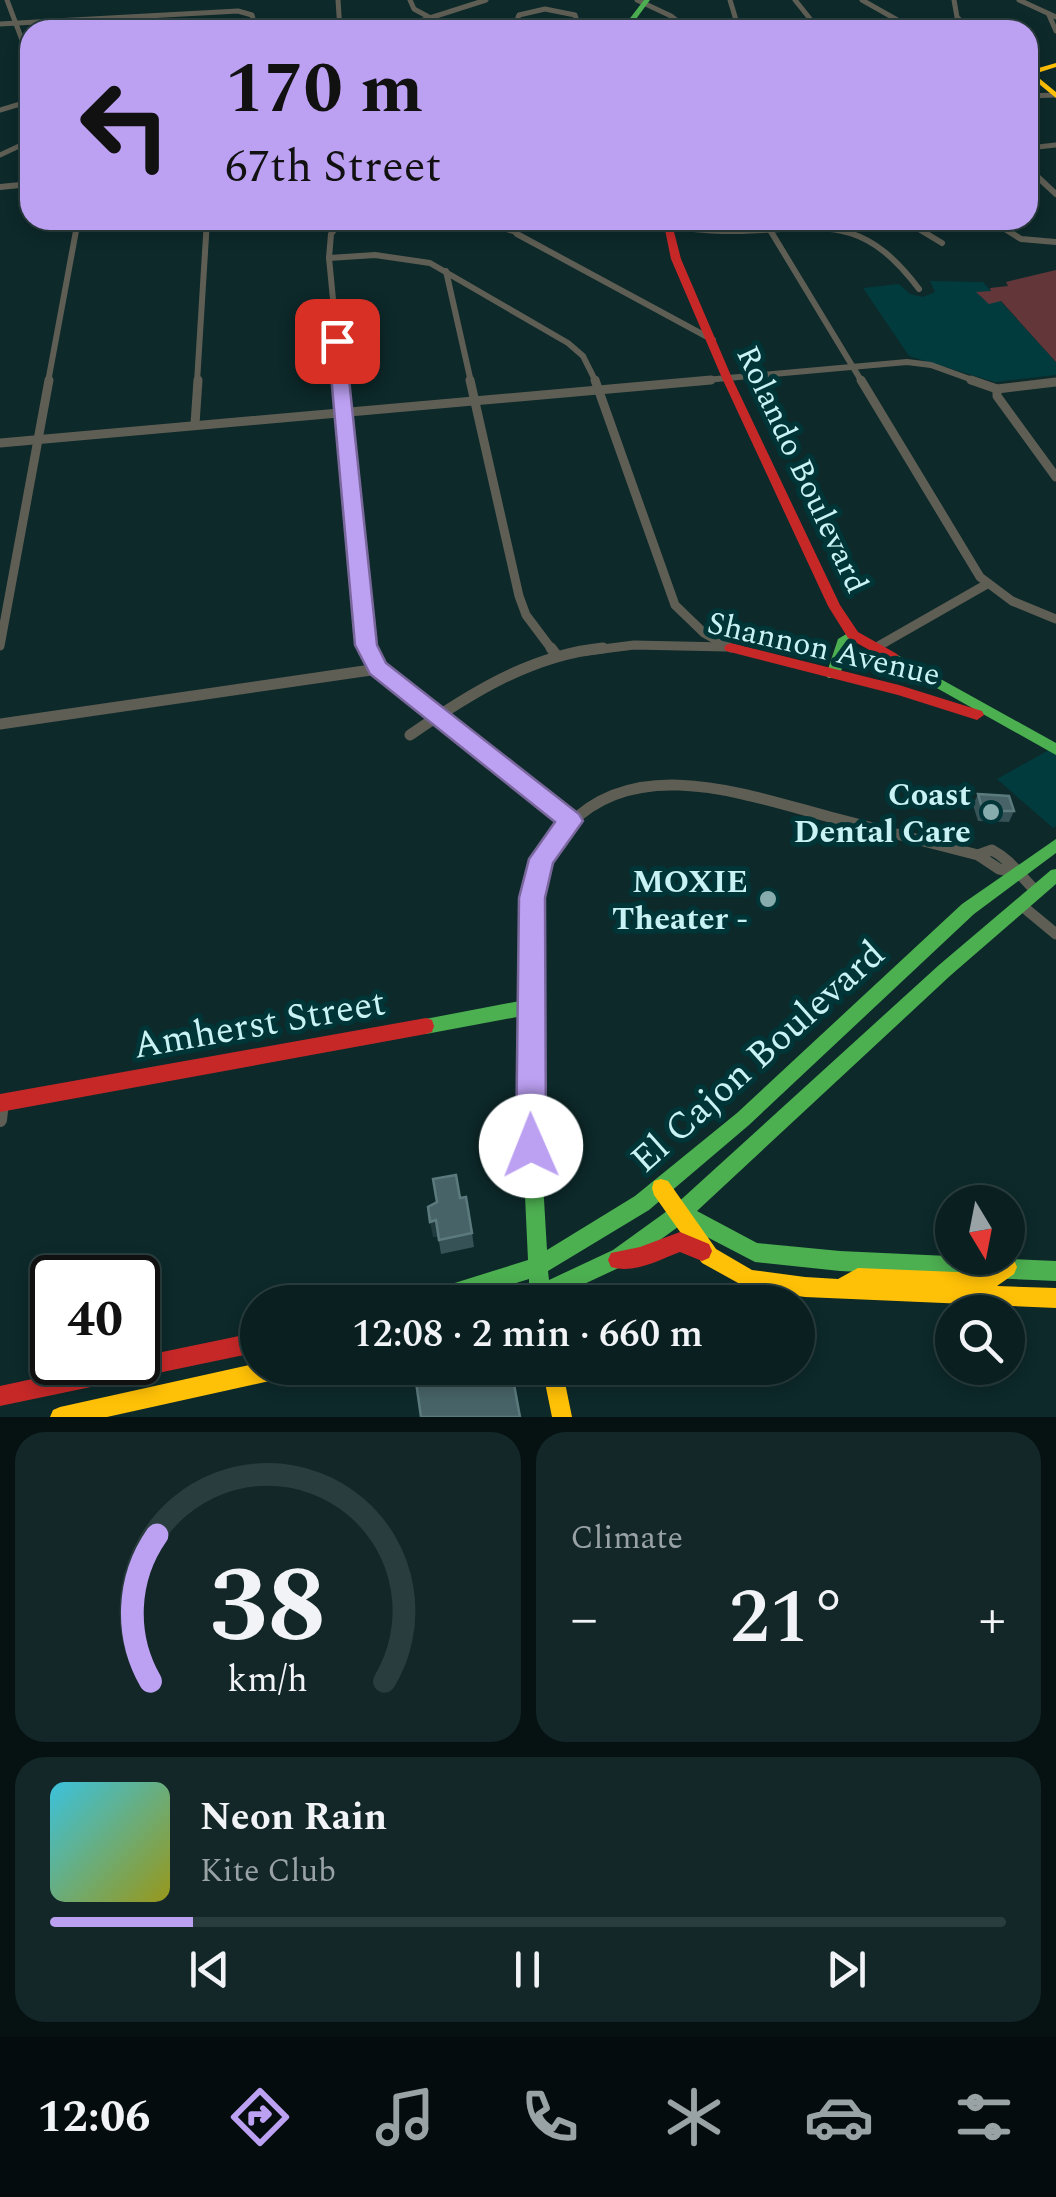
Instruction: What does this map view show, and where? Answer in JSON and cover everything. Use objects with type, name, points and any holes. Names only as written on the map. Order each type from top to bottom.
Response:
[{"type":"street","points":[[6,0],[20,31]]},
{"type":"street","points":[[410,0],[414,9],[433,20]]},
{"type":"street","points":[[419,20],[486,0]]},
{"type":"street","points":[[795,0],[813,20]]},
{"type":"street","points":[[862,0],[897,20]]},
{"type":"street","points":[[1018,0],[1052,16],[1056,31]]},
{"type":"street","points":[[643,1],[674,20]]},
{"type":"street","points":[[517,20],[519,15],[550,9],[577,16],[578,20]]},
{"type":"street","points":[[36,20],[238,11],[252,15],[253,20]]},
{"type":"street","points":[[0,24],[20,21]]},
{"type":"street","points":[[0,646],[3,603],[76,230]]},
{"type":"street","points":[[196,424],[206,230]]},
{"type":"street","points":[[333,230],[329,258],[366,645],[378,668],[571,821]]},
{"type":"street","points":[[507,230],[713,340]]},
{"type":"street","points":[[514,230],[517,234]]},
{"type":"street","name":"Rolando Boulevard","points":[[669,230],[676,259],[726,378],[834,606],[853,635],[1056,750]]},
{"type":"street","points":[[771,230],[987,584],[1012,601],[1056,619]]},
{"type":"street","points":[[851,230],[898,262],[919,289]]},
{"type":"street","points":[[921,230],[942,243]]},
{"type":"street","points":[[1002,230],[1021,241],[1056,242]]},
{"type":"street","points":[[329,258],[410,258],[446,271],[568,343],[583,356],[600,389],[675,605],[704,633],[732,648]]},
{"type":"street","points":[[446,271],[522,606],[557,656]]},
{"type":"street","points":[[0,442],[922,363],[997,388],[1056,382]]},
{"type":"street","points":[[997,388],[998,396],[1056,477]]},
{"type":"street","points":[[874,648],[987,584]]},
{"type":"street","points":[[833,675],[843,642],[853,635]]},
{"type":"street","name":"Shannon Avenue","points":[[410,735],[489,681],[557,656],[631,643],[732,648],[899,690],[1006,724]]},
{"type":"street","points":[[0,724],[378,668]]},
{"type":"street","points":[[539,1285],[530,1007],[532,898],[542,859],[571,821],[612,796],[644,786],[697,784],[978,855],[999,869],[1016,872],[1036,891]]},
{"type":"street","name":"El Cajon Boulevard","points":[[480,1285],[537,1267],[660,1188],[742,1119],[968,909],[1056,845]]},
{"type":"street","name":"El Cajon Boulevard","points":[[568,1285],[614,1260],[681,1213],[1056,875]]},
{"type":"street","points":[[1020,905],[1056,934]]},
{"type":"street","name":"Amherst Street","points":[[1,1103],[530,1007]]},
{"type":"street","points":[[0,1120],[1,1103]]},
{"type":"street","points":[[660,1188],[709,1256]]},
{"type":"street","points":[[681,1213],[755,1252],[935,1265]]},
{"type":"street","points":[[614,1260],[629,1262],[672,1241],[686,1241],[750,1280],[1056,1298]]},
{"type":"street","points":[[1025,1269],[1056,1270]]},
{"type":"street","points":[[842,1288],[858,1278],[984,1283],[996,1275]]},
{"type":"street","points":[[0,1396],[240,1346]]},
{"type":"street","points":[[60,1417],[240,1378]]},
{"type":"street","points":[[555,1385],[562,1417]]},
{"type":"shaded area","points":[[1056,270],[1056,362],[1001,301],[989,304],[976,292],[991,291],[990,288],[1008,286],[1006,282]]},
{"type":"shaded area","points":[[930,281],[983,282],[1056,362],[1056,375],[995,382],[909,356],[863,288],[899,284],[910,294],[923,297],[935,292]]},
{"type":"shaded area","points":[[1056,746],[1056,826],[1053,828],[997,779]]},
{"type":"building","points":[[978,794],[1009,796],[1014,811],[983,811]]},
{"type":"building","points":[[456,1175],[460,1198],[466,1197],[472,1233],[439,1240],[436,1220],[430,1222],[428,1207],[437,1202],[433,1179]]},
{"type":"building","points":[[416,1385],[514,1385],[520,1417],[421,1417]]},
{"type":"traffic: fast","points":[[632,20],[647,0]]},
{"type":"traffic: fast","points":[[833,675],[843,642],[853,635]]},
{"type":"traffic: fast","points":[[892,657],[1056,750]]},
{"type":"traffic: fast","points":[[480,1285],[537,1267],[642,1203],[743,1119],[968,909],[1056,845]]},
{"type":"traffic: fast","points":[[560,1285],[620,1257],[681,1213],[945,970],[1056,875]]},
{"type":"traffic: fast","points":[[426,1026],[530,1007],[531,1132],[539,1285]]},
{"type":"traffic: fast","points":[[685,1215],[755,1252],[840,1261],[1056,1271]]},
{"type":"traffic: slow","points":[[1038,70],[1056,65]]},
{"type":"traffic: slow","points":[[1038,81],[1056,96]]},
{"type":"traffic: slow","points":[[661,1188],[709,1256],[749,1279],[805,1287],[1056,1298]]},
{"type":"traffic: slow","points":[[843,1287],[858,1278],[984,1283],[996,1275]]},
{"type":"traffic: slow","points":[[60,1417],[240,1377]]},
{"type":"traffic: slow","points":[[555,1385],[562,1417]]},
{"type":"traffic: jam","points":[[669,230],[676,259],[727,378],[834,606],[853,635],[892,657]]},
{"type":"traffic: jam","points":[[731,648],[899,690],[977,715]]},
{"type":"traffic: jam","points":[[0,1103],[426,1026]]},
{"type":"traffic: jam","points":[[618,1260],[640,1257],[680,1242],[702,1251]]},
{"type":"traffic: jam","points":[[0,1396],[240,1346]]},
{"type":"place","name":"Coast Dental Care","points":[[991,812]]},
{"type":"place","name":"MOXIE Theater -","points":[[768,899]]},
{"type":"route","points":[[337,341],[366,645],[378,668],[571,821],[542,859],[532,898],[531,1146]]}]
